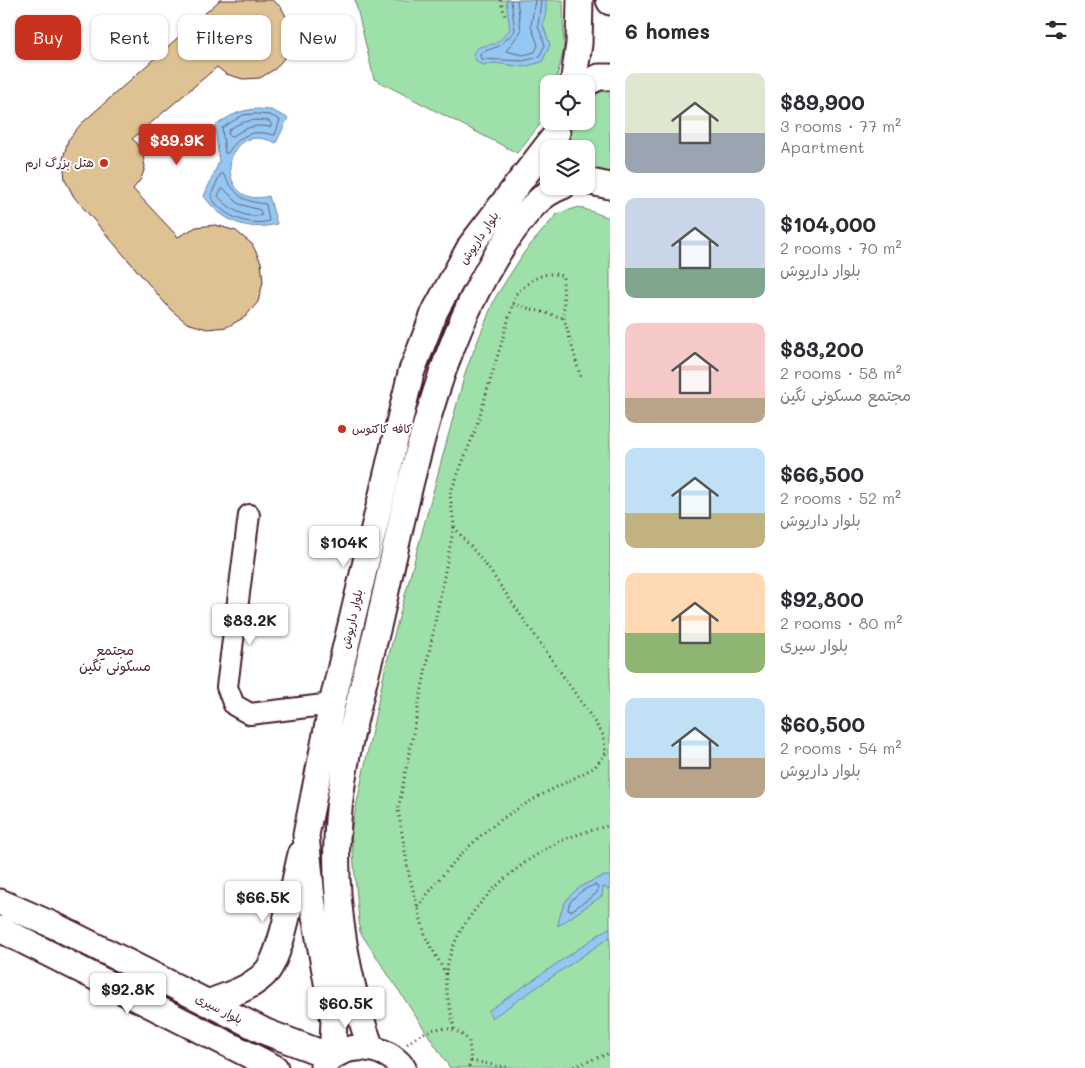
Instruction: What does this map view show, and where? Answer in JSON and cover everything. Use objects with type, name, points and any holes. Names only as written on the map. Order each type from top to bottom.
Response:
[{"type":"main road","points":[[574,75],[579,44],[580,0]]},
{"type":"main road","points":[[595,79],[610,77]]},
{"type":"main road","name":"بلوار داریوش","points":[[327,1062],[334,1021],[312,899],[306,835],[332,704],[411,374],[435,311],[471,245],[558,134]]},
{"type":"main road","points":[[595,183],[610,186]]},
{"type":"main road","name":"بلوار داریوش","points":[[371,1048],[359,1016],[338,896],[337,838],[346,766],[409,491],[439,383],[462,321],[492,260],[532,205],[548,195]]},
{"type":"main road","points":[[207,1003],[246,988],[267,970],[277,950],[306,835]]},
{"type":"main road","name":"بلوار سیری","points":[[0,902],[55,926],[327,1062]]},
{"type":"main road","points":[[0,929],[275,1068]]},
{"type":"main road","points":[[327,1062],[344,1050],[357,1047],[371,1048],[399,1063]]},
{"type":"street","points":[[249,515],[227,686],[234,705],[250,714],[332,704]]},
{"type":"path","points":[[500,0],[506,18]]},
{"type":"path","points":[[454,1030],[446,974],[426,938],[409,875],[398,810],[454,526],[450,494],[476,428],[516,294],[533,278],[555,274],[563,276],[564,318],[581,379]]},
{"type":"path","points":[[513,304],[564,318]]},
{"type":"path","points":[[418,908],[446,869],[476,840],[502,819],[595,767],[606,754],[603,735],[586,708],[486,565],[454,526]]},
{"type":"path","points":[[446,974],[455,942],[476,908],[496,887],[553,845],[610,825]]},
{"type":"path","points":[[399,1063],[403,1047],[426,1031],[444,1027],[454,1030],[469,1041],[471,1061],[468,1068]]},
{"type":"path","points":[[564,1068],[610,1053]]},
{"type":"path","points":[[471,1061],[511,1068]]},
{"type":"green space","points":[[355,0],[563,0],[564,49],[557,75],[540,75],[540,124],[517,153],[374,79]]},
{"type":"green space","points":[[610,85],[610,178],[595,174],[595,140],[567,140],[571,130],[595,130],[595,90]]},
{"type":"green space","points":[[579,207],[610,218],[610,1068],[450,1068],[360,932],[351,831],[385,669],[466,370],[495,298],[525,251],[557,214]]},
{"type":"water","points":[[506,0],[546,0],[543,25],[550,45],[542,62],[523,67],[495,63],[482,65],[477,62],[473,55],[477,49],[496,43],[510,29]]},
{"type":"water","points":[[257,109],[271,110],[288,118],[276,143],[257,138],[243,142],[234,152],[230,165],[232,179],[239,191],[251,197],[269,196],[277,224],[256,227],[227,218],[218,212],[204,196],[219,162],[215,126],[234,114]]},
{"type":"water","points":[[604,876],[610,876],[610,890],[603,887],[602,896],[558,926],[563,907],[572,894],[586,884]]},
{"type":"water","points":[[610,927],[610,937],[492,1018],[488,1011]]},
{"type":"building","name":"هتل بزرگ ارم","points":[[220,0],[272,0],[281,7],[285,15],[281,15],[281,60],[283,60],[275,69],[260,78],[243,79],[226,74],[217,67],[132,139],[137,143],[143,155],[145,167],[141,179],[133,189],[178,237],[196,227],[216,225],[236,231],[252,244],[261,262],[263,282],[258,302],[245,317],[227,327],[207,329],[187,323],[171,310],[74,197],[65,180],[63,159],[68,140],[81,124],[153,60],[168,60],[168,46],[178,37],[178,60],[271,60],[271,15],[203,15]]},
{"type":"place","name":"هتل بزرگ ارم","points":[[104,163]]},
{"type":"place","name":"کافه کاکتوس","points":[[342,429]]},
{"type":"district","name":"مجتمع مسکونی نگین","points":[[115,658]]}]
